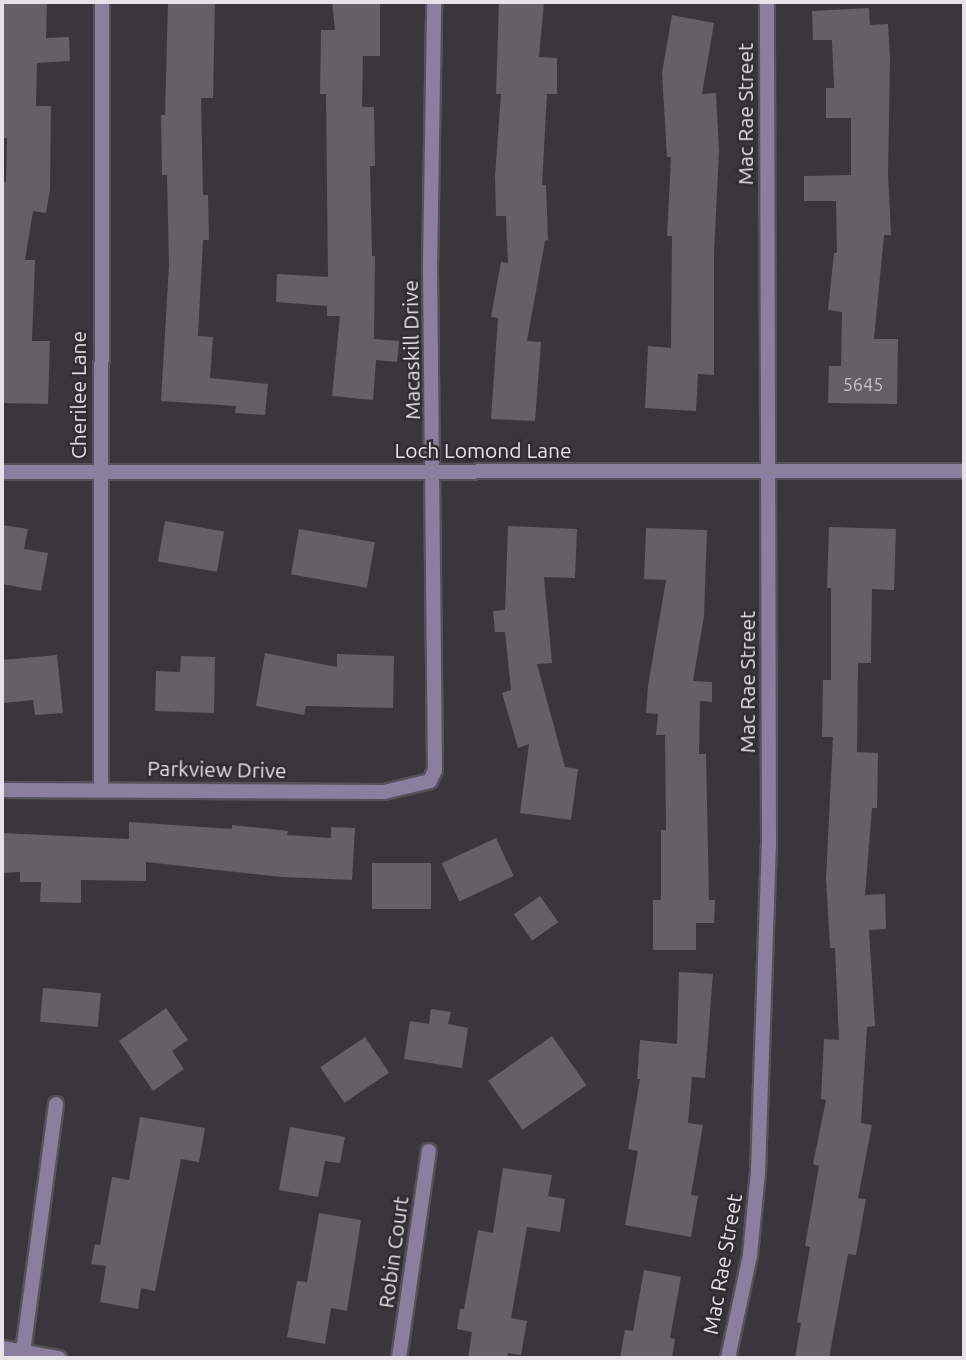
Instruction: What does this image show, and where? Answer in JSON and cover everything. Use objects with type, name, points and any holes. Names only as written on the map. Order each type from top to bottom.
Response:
[{"type":"street","name":"Cherilee Lane","points":[[101,789],[99,472],[102,2]]},
{"type":"street","name":"Macaskill Drive","points":[[430,781],[435,770],[430,269],[434,2]]},
{"type":"street","name":"Mac Rae Street","points":[[728,1358],[750,1255],[758,1172],[769,845],[767,2]]},
{"type":"street","name":"Loch Lomond Lane","points":[[2,472],[964,471]]},
{"type":"street","name":"Parkview Drive","points":[[2,790],[384,792],[430,781]]},
{"type":"street","points":[[23,1352],[56,1104]]},
{"type":"street","name":"Robin Court","points":[[400,1358],[429,1151]]},
{"type":"street","points":[[2,1348],[59,1358]]},
{"type":"building","points":[[2,2],[47,2],[46,38],[69,37],[70,61],[37,63],[36,106],[51,106],[50,189],[46,213],[33,211],[25,260],[35,260],[32,341],[50,341],[48,404],[2,403],[2,181],[6,182],[7,138],[2,138]]},
{"type":"building","points":[[168,2],[215,2],[213,98],[201,98],[203,195],[208,195],[209,240],[203,240],[198,336],[213,337],[210,378],[268,384],[265,415],[235,413],[236,406],[161,401],[169,265],[167,175],[162,175],[161,115],[165,115]]},
{"type":"building","points":[[332,2],[380,2],[380,56],[363,56],[362,107],[374,107],[375,166],[370,166],[372,256],[375,256],[374,339],[399,341],[397,362],[376,360],[373,400],[332,396],[340,316],[327,316],[327,306],[276,302],[277,274],[328,277],[326,94],[320,94],[321,30],[335,30]]},
{"type":"building","points":[[499,2],[544,2],[539,57],[557,58],[557,94],[547,94],[542,185],[546,185],[548,240],[545,241],[527,341],[541,342],[535,421],[491,419],[498,318],[491,317],[501,262],[508,263],[506,216],[496,216],[495,176],[501,94],[496,94]]},
{"type":"building","points":[[869,8],[870,25],[888,24],[890,58],[888,174],[891,235],[884,235],[874,339],[898,339],[897,404],[828,403],[829,366],[841,366],[842,312],[828,310],[834,253],[837,253],[836,201],[804,201],[804,176],[851,175],[851,118],[826,118],[826,88],[834,88],[832,40],[813,40],[812,11]]},
{"type":"building","points":[[672,15],[714,23],[702,94],[716,93],[719,151],[714,254],[714,375],[698,374],[696,411],[645,408],[648,346],[671,348],[672,236],[667,236],[671,157],[667,157],[662,73]]},
{"type":"building","points":[[165,521],[224,531],[217,572],[158,561]]},
{"type":"building","points":[[2,525],[28,529],[24,549],[48,553],[41,591],[2,584]]},
{"type":"building","points":[[508,526],[577,529],[575,578],[544,577],[552,663],[537,664],[565,767],[578,769],[571,820],[520,813],[529,744],[518,748],[502,693],[511,690],[505,632],[495,632],[493,611],[505,610]]},
{"type":"building","points":[[829,527],[896,529],[894,590],[872,589],[871,663],[858,663],[857,752],[878,753],[877,808],[872,808],[865,895],[885,894],[886,929],[869,930],[875,1026],[867,1027],[861,1123],[872,1125],[858,1198],[866,1199],[856,1255],[848,1254],[829,1358],[795,1358],[801,1323],[797,1322],[810,1247],[805,1246],[819,1166],[813,1164],[826,1100],[821,1099],[824,1039],[839,1040],[835,948],[830,948],[826,879],[833,737],[822,737],[823,680],[831,680],[831,588],[827,588]]},
{"type":"building","points":[[646,528],[707,530],[704,616],[693,681],[712,682],[712,702],[700,701],[699,754],[706,754],[709,900],[715,900],[714,923],[696,923],[696,950],[653,950],[653,900],[661,900],[661,830],[666,830],[665,735],[656,735],[658,714],[646,713],[666,580],[644,579]]},
{"type":"building","points":[[299,529],[375,542],[367,588],[291,574]]},
{"type":"building","points":[[265,653],[337,667],[337,654],[394,656],[393,708],[306,706],[304,715],[256,706]]},
{"type":"building","points":[[57,655],[63,713],[35,715],[33,700],[4,703],[2,660]]},
{"type":"building","points":[[181,656],[215,657],[214,713],[155,711],[156,671],[180,672]]},
{"type":"building","points":[[129,822],[232,829],[232,825],[288,831],[287,835],[331,838],[331,827],[355,828],[352,880],[282,877],[146,862],[146,881],[81,880],[81,903],[40,902],[41,882],[20,882],[20,872],[2,873],[2,833],[129,839]]},
{"type":"building","points":[[496,838],[514,876],[459,901],[442,863]]},
{"type":"building","points":[[372,863],[431,863],[431,909],[372,909]]},
{"type":"building","points":[[540,896],[558,922],[532,941],[514,914]]},
{"type":"building","points":[[679,972],[713,974],[705,1078],[692,1077],[688,1123],[703,1125],[691,1195],[698,1196],[691,1237],[625,1225],[638,1151],[628,1149],[640,1079],[637,1079],[640,1040],[677,1044]]},
{"type":"building","points":[[43,988],[101,993],[98,1027],[40,1022]]},
{"type":"building","points":[[166,1008],[188,1040],[172,1051],[184,1069],[153,1091],[119,1041]]},
{"type":"building","points":[[431,1009],[451,1012],[448,1024],[468,1028],[462,1068],[404,1059],[410,1021],[429,1024]]},
{"type":"building","points":[[552,1036],[586,1085],[523,1130],[488,1081]]},
{"type":"building","points":[[365,1037],[389,1073],[344,1103],[320,1067]]},
{"type":"building","points":[[140,1117],[205,1128],[199,1162],[181,1159],[155,1291],[141,1288],[138,1309],[100,1302],[106,1266],[91,1264],[95,1244],[100,1245],[112,1177],[129,1180]]},
{"type":"building","points":[[290,1127],[345,1137],[340,1163],[325,1161],[318,1197],[279,1190]]},
{"type":"building","points":[[503,1168],[552,1175],[548,1196],[565,1199],[560,1232],[527,1227],[511,1318],[527,1321],[521,1355],[508,1353],[507,1358],[468,1358],[472,1332],[457,1329],[460,1309],[464,1309],[478,1230],[493,1233]]},
{"type":"building","points":[[319,1213],[361,1220],[347,1311],[331,1308],[325,1344],[287,1337],[297,1281],[307,1282]]},
{"type":"building","points":[[644,1270],[681,1277],[670,1338],[675,1339],[672,1358],[620,1358],[625,1330],[633,1331]]}]
